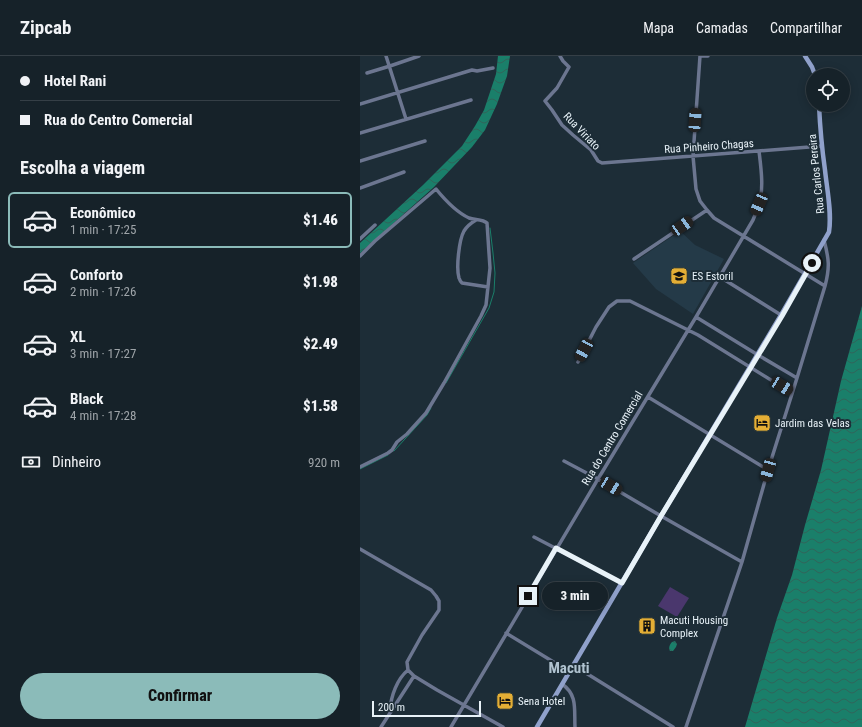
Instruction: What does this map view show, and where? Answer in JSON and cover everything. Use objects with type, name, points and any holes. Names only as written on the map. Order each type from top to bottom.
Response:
[{"type":"street","points":[[386,56],[406,119]]},
{"type":"street","points":[[367,73],[419,56]]},
{"type":"street","name":"Rua Viriato","points":[[560,56],[569,67],[545,102],[562,125],[591,150],[598,161]]},
{"type":"street","points":[[708,56],[700,56],[693,156],[696,189],[700,201],[714,218],[825,286]]},
{"type":"street","points":[[805,56],[812,68]]},
{"type":"street","points":[[360,104],[472,70],[477,71],[493,68]]},
{"type":"street","points":[[360,133],[471,100]]},
{"type":"street","name":"Rua Carlos Pereira","points":[[537,727],[661,516],[782,316],[829,232],[829,202],[820,112]]},
{"type":"street","points":[[360,161],[425,140]]},
{"type":"street","name":"Rua Pinheiro Chagas","points":[[598,161],[602,163],[822,146]]},
{"type":"street","name":"Rua do Centro Comercial","points":[[451,727],[556,548],[753,220],[759,204],[761,192],[759,151]]},
{"type":"street","points":[[360,188],[404,172]]},
{"type":"street","points":[[360,256],[375,241],[436,190],[443,198],[466,216],[476,220],[485,221],[487,223],[490,268],[486,305],[481,316],[426,413],[407,434],[397,442],[392,450],[360,468]]},
{"type":"street","points":[[634,259],[707,210]]},
{"type":"street","points":[[476,220],[465,229],[460,243],[458,277],[459,281],[462,283],[488,287]]},
{"type":"street","points":[[360,239],[375,225]]},
{"type":"street","points":[[686,727],[742,562],[768,470],[825,286],[829,261],[824,240]]},
{"type":"street","points":[[720,277],[782,316]]},
{"type":"street","points":[[578,362],[596,327],[609,307],[617,300],[630,301],[703,338],[792,393]]},
{"type":"street","points":[[696,317],[797,378]]},
{"type":"street","points":[[648,397],[768,470]]},
{"type":"street","points":[[564,461],[742,562]]},
{"type":"street","points":[[534,537],[622,583]]},
{"type":"street","points":[[360,549],[431,590],[439,601],[439,610],[422,635],[407,662],[408,670],[414,676],[437,690],[503,727]]},
{"type":"street","points":[[506,633],[570,672]]},
{"type":"street","points":[[573,665],[673,727]]},
{"type":"street","points":[[391,711],[391,703],[398,682],[401,676],[408,670]]},
{"type":"street","points":[[381,727],[414,676]]},
{"type":"street","points":[[562,684],[569,689],[574,699],[575,727]]},
{"type":"shaded area","name":"ES Estoril","points":[[680,231],[695,245],[724,259],[693,314],[656,289],[633,263]]},
{"type":"shaded area","points":[[670,587],[689,598],[677,617],[658,606]]},
{"type":"water","points":[[498,56],[510,56],[507,76],[497,104],[485,130],[472,147],[434,187],[360,253],[360,243],[423,185],[462,146],[484,110],[496,74]]},
{"type":"water","points":[[862,306],[862,727],[745,727],[777,618],[792,575],[821,470],[841,381]]},
{"type":"water","points":[[675,641],[677,644],[676,647],[673,651],[670,651],[670,645]]},
{"type":"waterway","points":[[446,383],[489,308],[494,292],[495,273],[490,228]]},
{"type":"waterway","points":[[394,451],[427,415],[431,408]]},
{"type":"waterway","points":[[360,469],[388,455]]},
{"type":"place","name":"ES Estoril","points":[[679,276]]},
{"type":"place","name":"Jardim das Velas","points":[[762,423]]},
{"type":"place","name":"Macuti Housing Complex","points":[[647,626]]},
{"type":"place","name":"Sena Hotel","points":[[505,701]]},
{"type":"district","name":"Macuti","points":[[569,668]]},
{"type":"route","points":[[528,596],[556,548],[622,583],[782,316],[812,263]]}]
